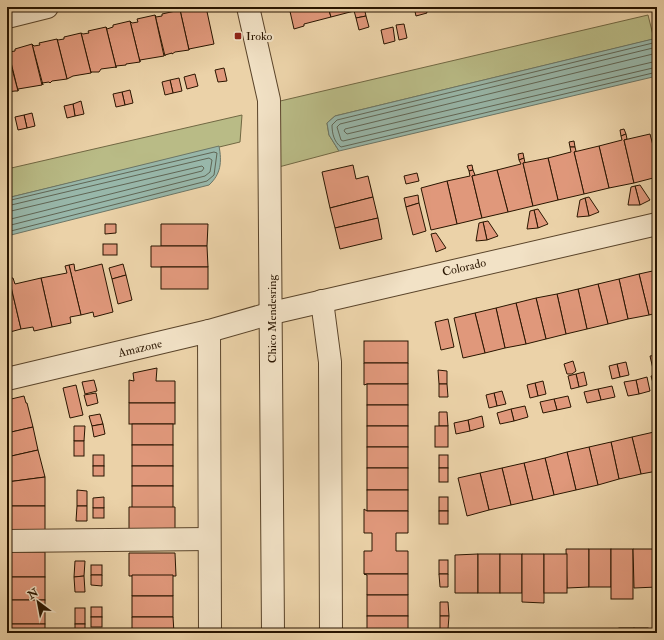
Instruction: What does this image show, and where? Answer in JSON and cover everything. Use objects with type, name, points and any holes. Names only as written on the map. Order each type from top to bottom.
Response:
[{"type":"street","points":[[7,17],[47,7]]},
{"type":"street","name":"Chico Mendesring","points":[[248,7],[269,100],[272,313],[273,633]]},
{"type":"street","name":"Colorado","points":[[272,313],[657,224]]},
{"type":"street","points":[[322,301],[330,362],[331,633]]},
{"type":"street","name":"Amazone","points":[[7,379],[209,332],[272,313]]},
{"type":"street","points":[[209,332],[210,633]]},
{"type":"street","points":[[7,541],[210,540]]},
{"type":"green space","points":[[648,15],[654,39],[335,116],[327,123],[329,135],[339,151],[275,168],[276,102]]},
{"type":"green space","points":[[242,115],[240,142],[7,198],[7,169]]},
{"type":"water","points":[[657,38],[657,76],[339,151],[329,135],[327,123],[335,116]]},
{"type":"water","points":[[219,146],[220,167],[216,177],[209,185],[7,236],[7,198]]},
{"type":"building","points":[[189,7],[206,7],[214,44],[189,50],[180,10],[181,12]]},
{"type":"building","points":[[289,7],[328,7],[331,17],[304,24],[304,26],[294,29]]},
{"type":"building","points":[[328,7],[353,7],[354,11],[331,17]]},
{"type":"building","points":[[353,7],[364,7],[366,16],[356,18]]},
{"type":"building","points":[[414,7],[425,7],[427,13],[416,16]]},
{"type":"building","points":[[180,10],[189,50],[175,52],[165,56],[155,15],[156,17],[162,16],[162,14]]},
{"type":"building","points":[[155,15],[164,56],[140,60],[140,62],[130,21],[132,23],[138,22],[137,19]]},
{"type":"building","points":[[366,16],[369,27],[359,30],[356,18]]},
{"type":"building","points":[[130,21],[140,62],[116,67],[106,27],[107,29],[113,27],[113,25]]},
{"type":"building","points":[[404,24],[407,38],[399,40],[396,25]]},
{"type":"building","points":[[106,27],[116,67],[101,69],[99,72],[91,73],[81,33],[89,33],[88,31]]},
{"type":"building","points":[[393,27],[395,41],[384,44],[381,30]]},
{"type":"building","points":[[81,33],[91,73],[73,76],[67,79],[57,39],[64,39],[64,37]]},
{"type":"building","points":[[57,39],[67,79],[52,81],[50,83],[42,83],[32,44],[34,46],[40,45],[39,43]]},
{"type":"building","points":[[32,44],[42,85],[18,89],[18,91],[8,50],[9,52],[15,51],[15,49]]},
{"type":"building","points":[[7,50],[18,91],[7,92]]},
{"type":"building","points":[[224,68],[227,81],[218,82],[215,70]]},
{"type":"building","points":[[195,74],[198,86],[187,89],[184,77]]},
{"type":"building","points":[[179,78],[182,91],[173,93],[170,80]]},
{"type":"building","points":[[170,80],[173,93],[165,95],[162,82]]},
{"type":"building","points":[[130,90],[133,103],[125,105],[122,92]]},
{"type":"building","points":[[122,92],[125,105],[116,107],[113,94]]},
{"type":"building","points":[[81,101],[84,114],[75,116],[73,104]]},
{"type":"building","points":[[73,104],[75,116],[67,118],[64,106]]},
{"type":"building","points":[[32,113],[35,126],[27,128],[24,115]]},
{"type":"building","points":[[24,115],[27,128],[18,130],[15,117]]},
{"type":"building","points":[[624,129],[626,134],[621,136],[620,130]]},
{"type":"building","points":[[626,134],[627,139],[624,140],[634,183],[609,188],[599,146],[622,140],[621,136]]},
{"type":"building","points":[[650,134],[657,161],[657,177],[634,183],[624,140]]},
{"type":"building","points":[[574,141],[575,147],[570,147],[569,142]]},
{"type":"building","points":[[599,146],[609,188],[584,194],[574,152]]},
{"type":"building","points":[[570,147],[575,147],[576,151],[574,152],[584,194],[558,200],[548,158],[571,152]]},
{"type":"building","points":[[523,153],[524,158],[519,160],[518,154]]},
{"type":"building","points":[[524,158],[525,163],[523,163],[533,206],[508,212],[497,170],[521,164],[519,160]]},
{"type":"building","points":[[548,158],[558,200],[533,206],[523,163]]},
{"type":"building","points":[[353,165],[356,179],[368,176],[373,197],[330,208],[322,172]]},
{"type":"building","points":[[472,165],[473,170],[469,171],[467,166]]},
{"type":"building","points":[[473,170],[475,175],[472,176],[482,218],[457,224],[447,181],[470,176],[469,171]]},
{"type":"building","points":[[497,170],[508,212],[482,218],[472,176]]},
{"type":"building","points":[[417,173],[419,181],[406,184],[404,176]]},
{"type":"building","points":[[447,181],[457,224],[431,230],[421,188]]},
{"type":"building","points":[[640,185],[650,200],[640,205],[635,186]]},
{"type":"building","points":[[635,186],[640,205],[628,205],[631,187]]},
{"type":"building","points":[[418,195],[419,203],[406,207],[404,198]]},
{"type":"building","points":[[373,197],[378,218],[335,228],[330,208]]},
{"type":"building","points":[[589,197],[599,212],[589,216],[585,198]]},
{"type":"building","points":[[585,198],[589,216],[577,217],[580,200]]},
{"type":"building","points":[[419,203],[426,231],[413,235],[406,207]]},
{"type":"building","points":[[538,209],[548,224],[538,228],[534,210]]},
{"type":"building","points":[[534,210],[538,228],[527,229],[530,211]]},
{"type":"building","points":[[378,218],[382,239],[340,249],[335,228]]},
{"type":"building","points":[[488,221],[498,236],[487,240],[483,222]]},
{"type":"building","points":[[483,222],[487,240],[476,241],[479,223]]},
{"type":"building","points":[[105,224],[116,224],[116,233],[105,234]]},
{"type":"building","points":[[161,224],[208,224],[207,246],[161,246]]},
{"type":"building","points":[[436,233],[446,248],[436,252],[431,234]]},
{"type":"building","points":[[103,244],[117,244],[117,255],[103,255]]},
{"type":"building","points":[[151,246],[207,246],[208,267],[151,267]]},
{"type":"building","points":[[74,264],[75,271],[102,264],[113,312],[94,317],[93,312],[81,315],[69,265]]},
{"type":"building","points":[[123,264],[126,275],[112,279],[109,268]]},
{"type":"building","points":[[69,265],[81,315],[70,317],[71,323],[52,327],[41,278],[67,273],[65,266]]},
{"type":"building","points":[[161,267],[208,267],[208,289],[161,289]]},
{"type":"building","points":[[657,270],[657,313],[649,315],[639,274]]},
{"type":"building","points":[[639,274],[649,315],[628,319],[619,279]]},
{"type":"building","points":[[126,275],[132,300],[118,304],[112,279]]},
{"type":"building","points":[[9,278],[21,329],[10,332],[11,336],[7,337],[7,279]]},
{"type":"building","points":[[9,278],[13,278],[15,284],[41,278],[52,327],[34,331],[33,327],[21,329]]},
{"type":"building","points":[[619,279],[628,319],[608,324],[598,284]]},
{"type":"building","points":[[598,284],[608,324],[587,329],[578,289]]},
{"type":"building","points":[[578,289],[587,329],[566,334],[557,294]]},
{"type":"building","points":[[557,294],[566,334],[546,339],[536,298]]},
{"type":"building","points":[[536,298],[546,339],[526,344],[516,303]]},
{"type":"building","points":[[516,303],[526,344],[505,348],[496,308]]},
{"type":"building","points":[[496,308],[505,348],[485,353],[475,313]]},
{"type":"building","points":[[475,313],[485,353],[463,358],[454,318]]},
{"type":"building","points":[[448,319],[454,347],[441,350],[435,322]]},
{"type":"building","points":[[364,341],[408,341],[408,363],[364,363]]},
{"type":"building","points":[[657,355],[657,368],[653,369],[650,356]]},
{"type":"building","points":[[573,361],[576,371],[572,374],[567,374],[564,364]]},
{"type":"building","points":[[626,362],[629,375],[620,377],[617,364]]},
{"type":"building","points":[[364,363],[408,363],[408,384],[364,385]]},
{"type":"building","points":[[617,364],[620,377],[612,379],[609,366]]},
{"type":"building","points":[[157,368],[156,381],[175,381],[175,403],[129,403],[129,380],[134,381],[133,373]]},
{"type":"building","points":[[438,370],[447,371],[447,384],[439,384]]},
{"type":"building","points":[[584,372],[587,385],[579,387],[576,374]]},
{"type":"building","points":[[576,374],[579,387],[571,389],[568,376]]},
{"type":"building","points":[[657,375],[657,389],[655,390],[651,376]]},
{"type":"building","points":[[647,377],[650,391],[639,394],[636,380]]},
{"type":"building","points":[[94,380],[97,391],[85,394],[82,382]]},
{"type":"building","points":[[636,380],[639,394],[628,396],[624,382]]},
{"type":"building","points":[[543,381],[546,394],[538,396],[535,383]]},
{"type":"building","points":[[535,383],[538,396],[530,398],[527,385]]},
{"type":"building","points":[[367,384],[408,384],[408,405],[367,405]]},
{"type":"building","points":[[439,384],[447,384],[448,397],[439,397]]},
{"type":"building","points":[[76,385],[83,415],[70,418],[63,388]]},
{"type":"building","points":[[612,386],[615,397],[601,400],[598,389]]},
{"type":"building","points":[[598,389],[601,400],[587,403],[584,392]]},
{"type":"building","points":[[502,391],[506,404],[497,406],[494,393]]},
{"type":"building","points":[[96,393],[98,403],[87,406],[84,395]]},
{"type":"building","points":[[494,393],[497,406],[489,408],[486,395]]},
{"type":"building","points":[[24,396],[33,427],[7,433],[7,400]]},
{"type":"building","points":[[568,396],[571,407],[557,410],[554,399]]},
{"type":"building","points":[[554,399],[557,410],[543,413],[540,402]]},
{"type":"building","points":[[129,403],[175,403],[175,424],[129,424]]},
{"type":"building","points":[[367,405],[408,405],[408,426],[367,426]]},
{"type":"building","points":[[525,406],[528,417],[514,421],[511,409]]},
{"type":"building","points":[[511,409],[514,421],[500,424],[497,413]]},
{"type":"building","points":[[439,412],[447,412],[448,426],[439,426]]},
{"type":"building","points":[[100,414],[103,424],[92,426],[89,416]]},
{"type":"building","points":[[482,416],[484,427],[470,431],[468,420]]},
{"type":"building","points":[[468,420],[470,431],[456,434],[454,423]]},
{"type":"building","points":[[103,424],[105,434],[94,437],[92,426]]},
{"type":"building","points":[[132,424],[173,424],[173,445],[132,445]]},
{"type":"building","points":[[74,426],[85,426],[84,441],[74,441]]},
{"type":"building","points":[[367,426],[408,426],[408,447],[367,447]]},
{"type":"building","points":[[435,426],[448,426],[448,447],[435,447]]},
{"type":"building","points":[[33,427],[38,450],[7,457],[7,433]]},
{"type":"building","points":[[654,432],[657,445],[657,471],[641,474],[632,437]]},
{"type":"building","points":[[632,437],[641,474],[619,479],[611,442]]},
{"type":"building","points":[[74,441],[84,441],[84,456],[74,456]]},
{"type":"building","points":[[611,442],[619,479],[598,485],[589,447]]},
{"type":"building","points":[[132,445],[173,445],[173,466],[132,466]]},
{"type":"building","points":[[367,447],[408,447],[408,468],[367,468]]},
{"type":"building","points":[[589,447],[598,485],[576,490],[567,452]]},
{"type":"building","points":[[38,450],[45,477],[7,482],[7,457]]},
{"type":"building","points":[[567,452],[576,490],[554,495],[545,458]]},
{"type":"building","points":[[93,455],[104,455],[104,466],[93,466]]},
{"type":"building","points":[[439,455],[448,455],[448,468],[439,468]]},
{"type":"building","points":[[545,458],[554,495],[533,500],[524,463]]},
{"type":"building","points":[[524,463],[533,500],[511,505],[502,468]]},
{"type":"building","points":[[93,466],[104,466],[104,476],[93,476]]},
{"type":"building","points":[[132,466],[173,466],[173,486],[132,486]]},
{"type":"building","points":[[367,468],[408,468],[408,490],[367,490]]},
{"type":"building","points":[[439,468],[448,468],[448,482],[439,482]]},
{"type":"building","points":[[502,468],[511,505],[489,510],[480,473]]},
{"type":"building","points":[[480,473],[489,510],[467,516],[458,478]]},
{"type":"building","points":[[45,477],[45,506],[7,506],[7,482]]},
{"type":"building","points":[[132,486],[173,486],[173,508],[132,508]]},
{"type":"building","points":[[77,490],[87,491],[87,506],[77,506]]},
{"type":"building","points":[[367,490],[408,490],[408,511],[367,511]]},
{"type":"building","points":[[104,497],[104,508],[93,508],[93,498]]},
{"type":"building","points":[[439,497],[448,497],[448,511],[439,511]]},
{"type":"building","points":[[7,506],[45,506],[45,530],[7,531]]},
{"type":"building","points":[[77,506],[87,506],[87,521],[76,521]]},
{"type":"building","points":[[129,507],[175,507],[175,529],[129,530]]},
{"type":"building","points":[[93,508],[104,508],[104,518],[93,518]]},
{"type":"building","points":[[364,509],[367,511],[408,511],[408,533],[396,533],[396,551],[408,551],[408,574],[364,574],[364,551],[372,551],[372,533],[364,533]]},
{"type":"building","points":[[439,511],[448,511],[448,524],[439,524]]},
{"type":"building","points":[[566,549],[589,549],[589,587],[567,588]]},
{"type":"building","points":[[589,549],[611,549],[611,587],[589,587]]},
{"type":"building","points":[[611,549],[633,549],[633,599],[611,599]]},
{"type":"building","points":[[633,549],[656,549],[657,587],[634,588]]},
{"type":"building","points":[[7,552],[45,552],[45,577],[7,577]]},
{"type":"building","points":[[129,553],[175,553],[176,576],[129,576]]},
{"type":"building","points":[[478,554],[478,593],[455,593],[455,555]]},
{"type":"building","points":[[478,554],[500,554],[500,593],[478,593]]},
{"type":"building","points":[[500,554],[522,554],[522,593],[500,593]]},
{"type":"building","points":[[522,554],[544,554],[544,603],[522,602]]},
{"type":"building","points":[[544,554],[567,554],[567,593],[544,593]]},
{"type":"building","points":[[439,560],[448,560],[448,574],[439,574]]},
{"type":"building","points":[[75,561],[85,561],[84,576],[74,577]]},
{"type":"building","points":[[91,565],[102,565],[102,575],[91,575]]},
{"type":"building","points":[[364,574],[408,574],[408,595],[367,595],[367,575]]},
{"type":"building","points":[[439,574],[448,574],[448,587],[440,587]]},
{"type":"building","points":[[91,575],[102,575],[102,586],[91,585]]},
{"type":"building","points":[[132,575],[173,575],[173,596],[132,596]]},
{"type":"building","points":[[84,576],[85,592],[75,592],[74,577]]},
{"type":"building","points":[[7,577],[45,577],[45,600],[7,600]]},
{"type":"building","points":[[367,595],[408,595],[408,616],[367,616]]},
{"type":"building","points":[[132,596],[173,596],[173,617],[132,617]]},
{"type":"building","points":[[7,600],[45,600],[45,624],[7,624]]},
{"type":"building","points":[[440,602],[448,602],[449,616],[440,616]]},
{"type":"building","points":[[91,607],[102,607],[102,617],[91,617]]},
{"type":"building","points":[[75,608],[85,608],[85,624],[75,624]]},
{"type":"building","points":[[367,616],[408,616],[408,633],[367,633]]},
{"type":"building","points":[[440,616],[449,616],[448,629],[440,629]]},
{"type":"building","points":[[91,617],[102,617],[102,627],[91,627]]},
{"type":"building","points":[[132,617],[173,617],[174,633],[132,633]]},
{"type":"building","points":[[7,624],[45,624],[45,633],[7,633]]},
{"type":"building","points":[[75,624],[85,624],[85,633],[75,633]]},
{"type":"building","points":[[619,628],[634,628],[634,633],[619,633]]},
{"type":"building","points":[[634,628],[648,628],[648,633],[634,633]]},
{"type":"place","name":"Iroko","points":[[238,36]]}]
